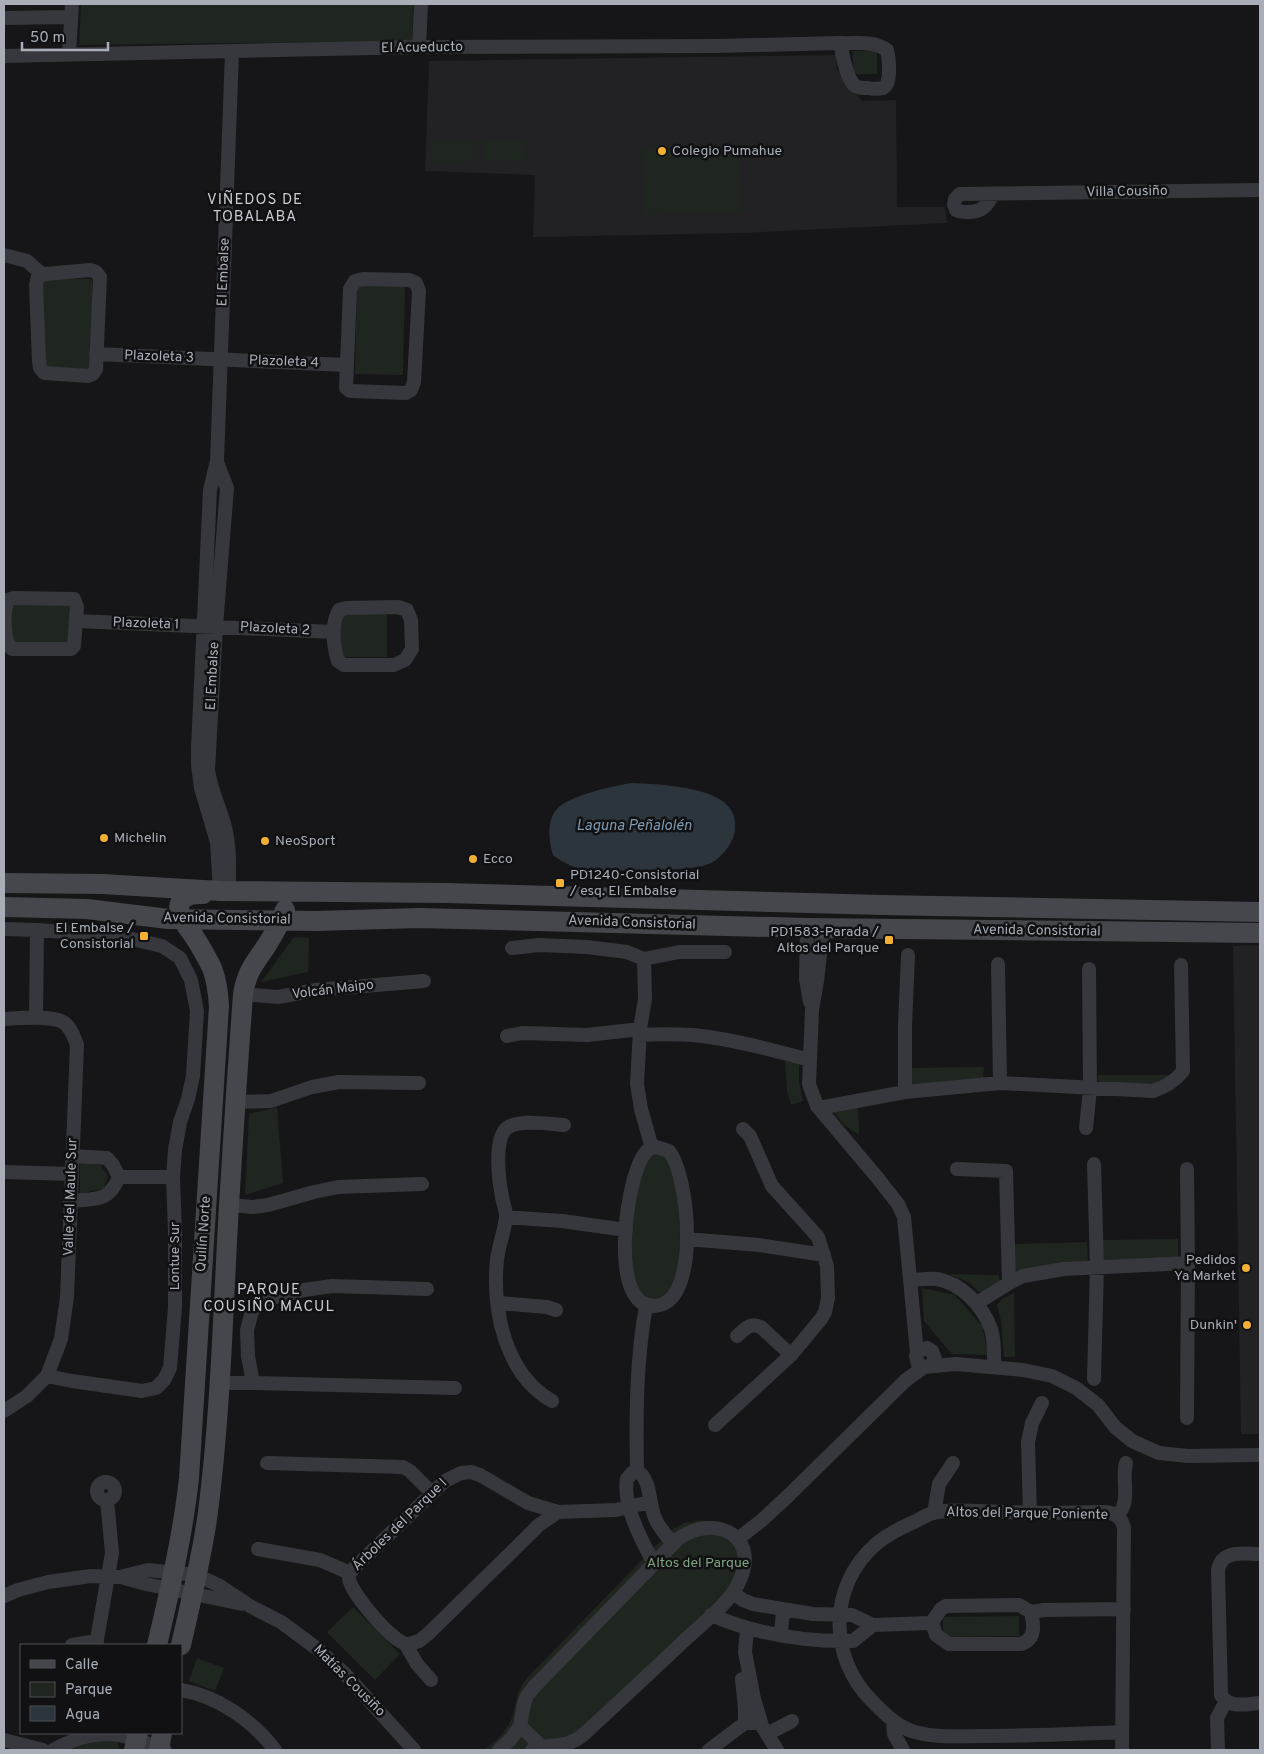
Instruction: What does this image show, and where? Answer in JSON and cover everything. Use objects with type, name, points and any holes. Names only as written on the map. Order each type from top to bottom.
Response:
[{"type":"main road","name":"Avenida Consistorial","points":[[4,883],[102,884],[224,891],[440,893],[1260,912]]},
{"type":"main road","points":[[182,919],[180,906],[186,895],[224,891]]},
{"type":"main road","name":"Quilín Norte","points":[[181,1644],[208,1513],[220,1383],[235,1102],[243,994],[250,968],[268,943],[280,920],[286,904],[283,892]]},
{"type":"main road","points":[[641,924],[648,919],[651,912],[650,904],[643,898]]},
{"type":"main road","name":"Avenida Consistorial","points":[[4,907],[87,909],[154,918],[182,919],[316,921],[419,918],[815,928],[1260,933]]},
{"type":"main road","points":[[1114,910],[1119,914],[1120,921],[1114,932]]},
{"type":"main road","points":[[1179,932],[1176,921],[1181,911]]},
{"type":"main road","name":"Quilín Norte","points":[[157,1644],[186,1508],[189,1478],[219,1006],[218,985],[212,970],[182,919]]},
{"type":"street","points":[[419,47],[421,4]]},
{"type":"street","points":[[4,18],[71,10],[69,54]]},
{"type":"street","name":"El Acueducto","points":[[4,56],[419,47],[718,46],[840,43]]},
{"type":"street","name":"El Embalse","points":[[224,891],[227,838],[225,826],[211,788],[208,770],[210,626],[227,488],[217,461],[232,52]]},
{"type":"street","name":"Villa Cousiño","points":[[993,194],[1260,190]]},
{"type":"street","points":[[4,255],[27,261],[43,275]]},
{"type":"street","points":[[90,270],[96,272],[100,277],[96,369],[93,374],[88,376],[44,373],[40,368],[36,285],[38,276],[43,275],[90,270]]},
{"type":"street","points":[[363,279],[409,280],[416,283],[419,291],[414,382],[411,390],[406,393],[350,391],[346,388],[346,365],[350,289],[355,281],[363,279]]},
{"type":"street","name":"Plazoleta 3","points":[[96,354],[221,360]]},
{"type":"street","name":"Plazoleta 4","points":[[221,360],[346,365]]},
{"type":"street","points":[[14,598],[74,599],[77,607],[77,621],[74,646],[71,649],[12,649],[8,645],[6,605],[8,600],[14,598]]},
{"type":"street","points":[[398,607],[407,610],[411,620],[412,649],[405,660],[394,664],[344,665],[338,661],[335,653],[334,632],[335,616],[339,610],[346,608],[398,607]]},
{"type":"street","name":"Plazoleta 1","points":[[77,621],[210,626]]},
{"type":"street","name":"Plazoleta 2","points":[[210,626],[334,632]]},
{"type":"street","points":[[815,928],[806,979],[812,1010],[809,1084],[819,1108],[876,1176],[904,1217],[915,1329],[925,1358]]},
{"type":"street","name":"Lontue Sur","points":[[4,929],[119,936],[162,946],[180,958],[191,980],[196,1011],[193,1076],[188,1100],[180,1122],[175,1150],[173,1178],[175,1307],[170,1368],[164,1380],[156,1388],[142,1391],[72,1382],[47,1376]]},
{"type":"street","points":[[36,1018],[37,930]]},
{"type":"street","points":[[512,948],[539,945],[587,947],[627,952],[644,960],[680,952],[725,952]]},
{"type":"street","points":[[905,1092],[904,1025],[908,955]]},
{"type":"street","points":[[644,960],[645,999],[640,1032],[637,1084],[641,1108],[652,1148]]},
{"type":"street","points":[[998,964],[1000,1083]]},
{"type":"street","points":[[819,1108],[905,1092],[1000,1083],[1153,1091],[1166,1086],[1177,1078],[1183,1070],[1181,965]]},
{"type":"street","points":[[1086,1128],[1090,1089],[1089,969]]},
{"type":"street","name":"Volcán Maipo","points":[[243,994],[278,997],[316,990],[424,981]]},
{"type":"street","name":"Valle del Maule Sur","points":[[4,1019],[36,1018],[56,1020],[64,1023],[71,1031],[77,1045],[67,1297],[61,1339],[47,1376],[27,1396],[4,1411]]},
{"type":"street","points":[[507,1036],[522,1033],[586,1035],[640,1032],[680,1034],[707,1037],[778,1051],[810,1060]]},
{"type":"street","points":[[235,1102],[271,1101],[312,1087],[339,1082],[419,1083]]},
{"type":"street","points":[[552,1401],[533,1386],[516,1362],[502,1329],[496,1282],[497,1260],[506,1217],[499,1173],[500,1144],[503,1132],[509,1126],[520,1124],[564,1125]]},
{"type":"street","points":[[715,1425],[791,1355],[816,1326],[827,1305],[829,1282],[824,1255],[818,1237],[772,1186],[750,1136],[743,1128]]},
{"type":"street","points":[[652,1148],[661,1148],[669,1151],[676,1164],[685,1202],[687,1239],[683,1269],[676,1293],[664,1304],[651,1307],[646,1306],[637,1299],[630,1286],[626,1267],[626,1230],[631,1192],[637,1169],[645,1153],[652,1148]]},
{"type":"street","points":[[70,1201],[107,1196],[114,1190],[119,1177],[107,1158],[72,1156]]},
{"type":"street","points":[[1094,1164],[1098,1267],[1094,1379]]},
{"type":"street","points":[[957,1169],[1006,1172],[1009,1283]]},
{"type":"street","points":[[1187,1169],[1187,1418]]},
{"type":"street","points":[[4,1172],[72,1174]]},
{"type":"street","points":[[119,1177],[173,1178]]},
{"type":"street","points":[[229,1205],[253,1207],[338,1187],[422,1184]]},
{"type":"street","points":[[506,1217],[562,1221],[626,1230]]},
{"type":"street","points":[[687,1239],[759,1245],[824,1255]]},
{"type":"street","points":[[977,1303],[1023,1276],[1064,1269],[1188,1263]]},
{"type":"street","points":[[910,1280],[937,1279],[960,1288],[977,1303],[991,1329],[994,1347],[994,1368]]},
{"type":"street","points":[[253,1383],[248,1356],[247,1330],[252,1311],[264,1300],[304,1290],[332,1286],[426,1289]]},
{"type":"street","points":[[498,1303],[547,1307],[556,1310]]},
{"type":"street","points":[[637,1471],[636,1413],[638,1369],[646,1306]]},
{"type":"street","points":[[737,1336],[748,1326],[757,1325],[791,1355]]},
{"type":"street","points":[[925,1358],[956,1364],[1052,1376],[1076,1388],[1098,1405],[1115,1427],[1132,1441],[1159,1453],[1188,1456],[1260,1454]]},
{"type":"street","points":[[739,1538],[788,1496],[906,1380],[925,1358]]},
{"type":"street","points":[[220,1383],[455,1388]]},
{"type":"street","points":[[1030,1513],[1028,1442],[1032,1423],[1042,1403]]},
{"type":"street","points":[[267,1463],[403,1467],[410,1471],[432,1494]]},
{"type":"street","points":[[934,1513],[939,1484],[953,1463]]},
{"type":"street","points":[[1122,1750],[1124,1528],[1123,1522],[1117,1516],[1125,1506],[1124,1474],[1126,1463]]},
{"type":"street","points":[[637,1471],[646,1480],[656,1520],[673,1544]]},
{"type":"street","points":[[637,1471],[632,1473],[627,1479],[626,1488],[637,1529],[654,1563]]},
{"type":"street","name":"Árboles del Parque I","points":[[406,1645],[393,1637],[365,1606],[355,1592],[349,1578],[350,1573],[451,1477],[471,1472],[480,1475],[528,1503],[558,1512],[609,1511],[630,1508],[650,1502]]},
{"type":"street","points":[[96,1643],[114,1577],[107,1500]]},
{"type":"street","points":[[528,1503],[536,1516],[532,1532]]},
{"type":"street","name":"Altos del Parque Poniente","points":[[1117,1516],[1109,1512],[1030,1513],[962,1511],[934,1513],[892,1534],[865,1555],[856,1566],[842,1595],[840,1615],[841,1642],[848,1667],[860,1690],[893,1722],[912,1732],[932,1736],[1019,1743],[1122,1732]]},
{"type":"street","points":[[431,1680],[417,1664],[406,1645],[419,1641],[428,1634],[539,1524],[558,1512]]},
{"type":"street","points":[[499,1750],[511,1739],[520,1726],[524,1704],[534,1687],[673,1544],[685,1534],[699,1529],[711,1528],[729,1531],[739,1538],[743,1550],[745,1568],[732,1593],[583,1735],[565,1745],[536,1748],[520,1726]]},
{"type":"street","points":[[258,1549],[320,1560],[350,1573]]},
{"type":"street","points":[[1260,1554],[1230,1555],[1223,1558],[1219,1564],[1221,1694],[1226,1702],[1234,1705],[1260,1703]]},
{"type":"street","name":"Matías Cousiño","points":[[4,1596],[48,1582],[91,1576],[114,1577],[139,1571],[194,1585],[250,1606],[281,1622],[319,1650],[346,1675],[414,1750]]},
{"type":"street","points":[[732,1593],[753,1604],[783,1610],[813,1614],[852,1615],[872,1626],[932,1623]]},
{"type":"street","points":[[1031,1612],[1033,1632],[1027,1642],[1021,1644],[949,1644],[936,1635],[932,1623],[936,1615],[946,1606],[1019,1605],[1031,1612],[1044,1610],[1124,1609]]},
{"type":"street","points":[[781,1636],[783,1610]]},
{"type":"street","points":[[711,1615],[747,1628],[808,1640],[852,1641],[872,1626]]},
{"type":"street","points":[[747,1628],[746,1652],[741,1660],[746,1683],[765,1730],[777,1750]]},
{"type":"street","points":[[745,1723],[746,1683]]},
{"type":"street","points":[[182,1690],[208,1697],[236,1713],[276,1750]]},
{"type":"street","points":[[1218,1750],[1217,1718],[1226,1702]]},
{"type":"street","points":[[765,1730],[792,1720]]},
{"type":"street","points":[[893,1722],[894,1734],[903,1750]]},
{"type":"street","points":[[709,1750],[745,1723],[753,1723],[765,1730]]},
{"type":"street","points":[[53,1750],[82,1737],[100,1734],[119,1735],[136,1741],[161,1745]]},
{"type":"street","points":[[4,1740],[43,1750]]},
{"type":"shaded area","name":"Colegio Pumahue","points":[[836,55],[837,69],[862,101],[896,100],[897,207],[945,207],[947,223],[741,233],[533,237],[535,175],[425,171],[429,61]]},
{"type":"shaded area","points":[[1260,945],[1260,1434],[1241,1434],[1233,946]]},
{"type":"green space","points":[[81,4],[413,4],[412,41],[79,45]]},
{"type":"green space","points":[[853,51],[877,51],[877,74],[853,74]]},
{"type":"green space","points":[[524,140],[525,160],[484,161],[483,141]]},
{"type":"green space","points":[[472,141],[473,161],[432,163],[431,142]]},
{"type":"green space","points":[[739,146],[741,212],[644,215],[642,149]]},
{"type":"green space","points":[[39,278],[92,279],[92,370],[38,369]]},
{"type":"green space","points":[[357,278],[405,279],[403,375],[355,374]]},
{"type":"green space","points":[[70,601],[70,642],[9,642],[9,602]]},
{"type":"green space","points":[[387,610],[387,657],[338,657],[338,611]]},
{"type":"green space","points":[[294,937],[309,938],[308,972],[261,982]]},
{"type":"green space","points":[[785,1061],[799,1064],[799,1082],[803,1101],[791,1105],[787,1091]]},
{"type":"green space","points":[[984,1067],[983,1080],[913,1087],[908,1084],[908,1068]]},
{"type":"green space","points":[[1098,1075],[1170,1075],[1153,1085],[1098,1086]]},
{"type":"green space","points":[[277,1107],[283,1183],[245,1195],[249,1114]]},
{"type":"green space","points":[[858,1107],[859,1135],[843,1124],[832,1109]]},
{"type":"green space","points":[[650,1154],[665,1154],[673,1171],[678,1197],[680,1231],[680,1249],[675,1279],[671,1290],[655,1301],[642,1295],[637,1289],[631,1246],[635,1198]]},
{"type":"green space","points":[[80,1163],[100,1165],[108,1176],[104,1188],[80,1194]]},
{"type":"green space","points":[[1178,1239],[1178,1259],[1106,1262],[1102,1258],[1102,1240]]},
{"type":"green space","points":[[1087,1242],[1088,1263],[1019,1273],[1014,1269],[1014,1244]]},
{"type":"green space","points":[[948,1274],[999,1275],[1000,1285],[983,1295],[968,1282]]},
{"type":"green space","points":[[922,1288],[955,1295],[982,1326],[989,1355],[952,1354],[924,1321]]},
{"type":"green space","points":[[1014,1293],[1015,1357],[1004,1357],[1001,1321],[997,1305],[1002,1299]]},
{"type":"green space","name":"Altos del Parque","points":[[702,1520],[719,1523],[741,1551],[735,1585],[585,1735],[539,1750],[484,1750],[497,1739],[511,1720],[519,1691],[527,1678],[671,1530],[684,1523]]},
{"type":"green space","points":[[353,1607],[400,1654],[375,1680],[327,1632]]},
{"type":"green space","points":[[1019,1616],[1019,1636],[943,1637],[943,1617]]},
{"type":"green space","points":[[197,1658],[224,1668],[215,1691],[189,1681]]},
{"type":"green space","points":[[101,1740],[118,1741],[119,1750],[65,1750],[84,1743]]},
{"type":"water","name":"Laguna Peñalolén","points":[[631,783],[655,784],[700,791],[724,802],[731,810],[735,821],[735,833],[729,846],[716,860],[709,864],[676,869],[591,871],[571,866],[553,855],[550,844],[550,825],[557,809],[563,804],[581,796]]},
{"type":"place","name":"Colegio Pumahue","points":[[662,151]]},
{"type":"place","name":"Michelin","points":[[104,838]]},
{"type":"place","name":"NeoSport","points":[[265,841]]},
{"type":"place","name":"Ecco","points":[[473,859]]},
{"type":"place","name":"PD1240-Consistorial / esq. El Embalse","points":[[560,883]]},
{"type":"place","name":"El Embalse / Consistorial","points":[[144,936]]},
{"type":"place","name":"PD1583-Parada / Altos del Parque","points":[[889,940]]},
{"type":"place","name":"Pedidos Ya Market","points":[[1246,1268]]},
{"type":"place","name":"Dunkin'","points":[[1247,1325]]},
{"type":"district","name":"VIÑEDOS DE TOBALABA","points":[[255,208]]},
{"type":"district","name":"PARQUE COUSIÑO MACUL","points":[[269,1298]]}]
